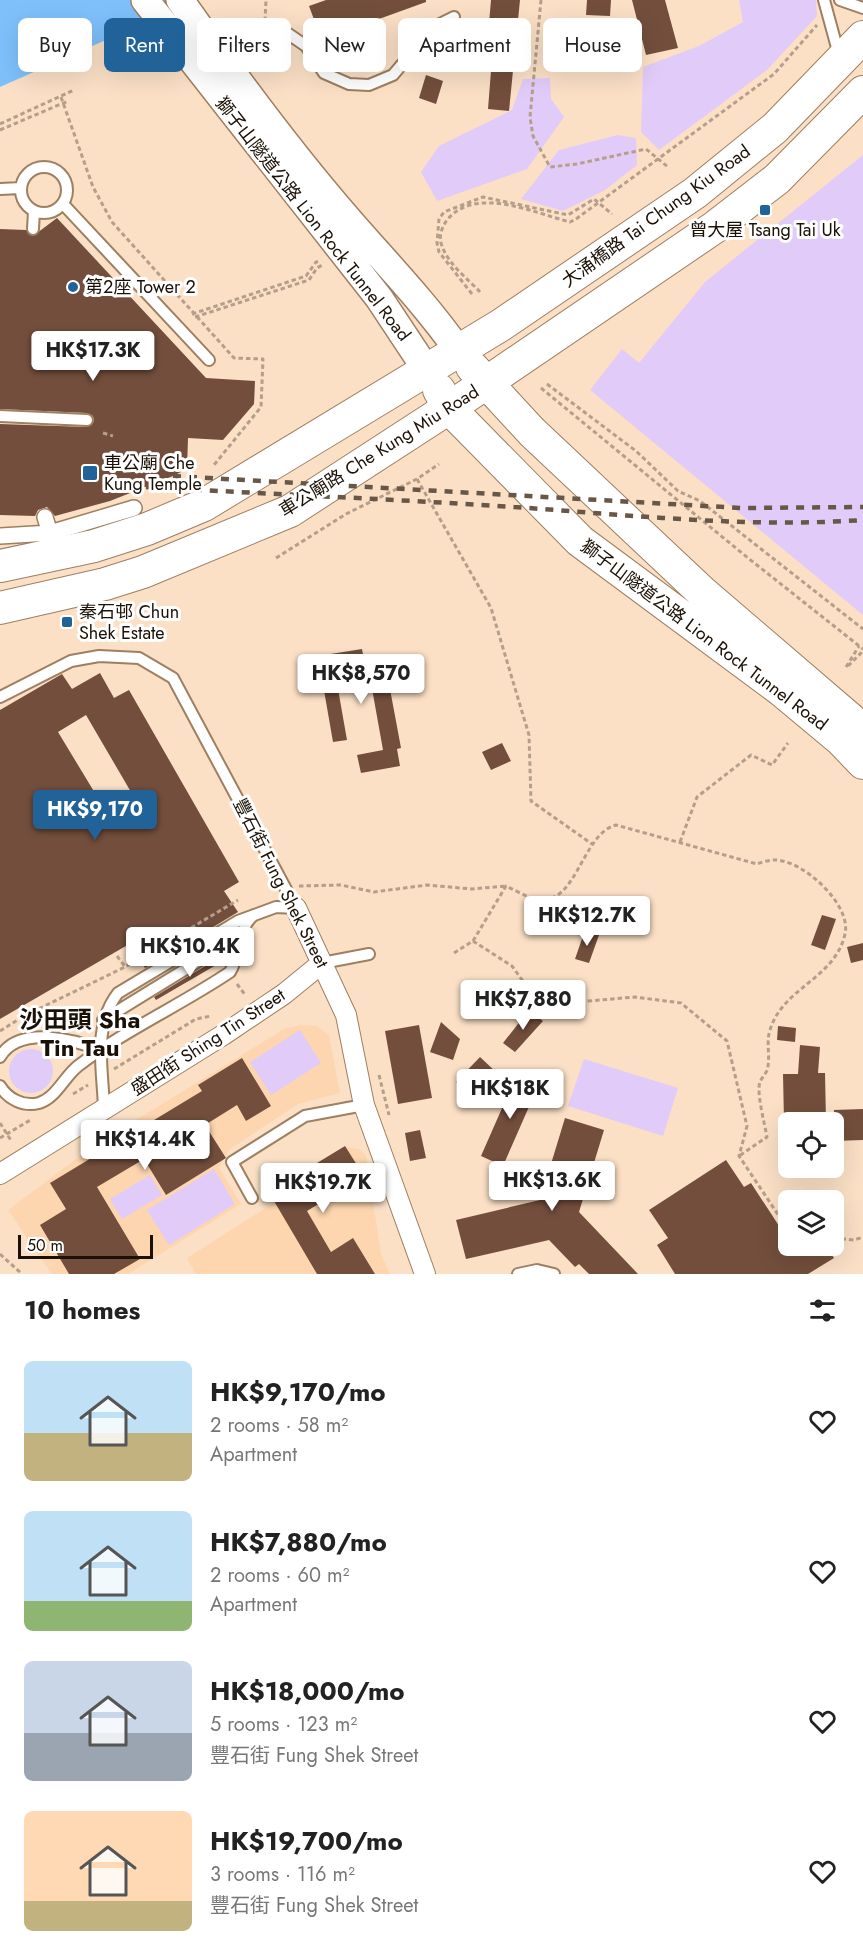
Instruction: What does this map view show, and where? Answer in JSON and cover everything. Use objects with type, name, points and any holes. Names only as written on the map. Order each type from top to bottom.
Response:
[{"type":"main road","name":"獅子山隧道公路 Lion Rock Tunnel Road","points":[[145,0],[168,33],[379,298],[449,408],[580,542],[781,690],[841,740],[863,763]]},
{"type":"main road","name":"獅子山隧道公路 Lion Rock Tunnel Road","points":[[187,10],[197,24]]},
{"type":"main road","name":"大涌橋路 Tai Chung Kiu Road","points":[[458,350],[579,274],[695,193],[776,128],[856,49]]},
{"type":"main road","name":"獅子山隧道公路 Lion Rock Tunnel Road","points":[[232,72],[346,217],[430,311],[485,383],[532,432],[702,592],[863,730]]},
{"type":"main road","points":[[485,383],[715,227],[777,179],[863,92]]},
{"type":"main road","points":[[0,566],[54,544],[147,529],[204,505],[458,350]]},
{"type":"main road","name":"車公廟路 Che Kung Miu Road","points":[[0,608],[105,584],[290,511],[485,383]]},
{"type":"street","points":[[0,536],[54,544],[134,508]]},
{"type":"street","points":[[45,517],[54,544]]},
{"type":"street","name":"豐石街 Fung Shek Street","points":[[296,908],[346,1015],[364,1105],[425,1274]]},
{"type":"street","name":"盛田街 Shing Tin Street","points":[[0,1174],[258,1012],[322,963]]},
{"type":"lane","points":[[824,0],[856,49]]},
{"type":"lane","points":[[840,0],[863,8]]},
{"type":"lane","points":[[291,36],[306,46],[324,73],[349,84],[369,85],[393,75],[409,56],[420,34],[454,17]]},
{"type":"lane","points":[[42,167],[52,168],[62,175],[67,183],[67,193],[63,204],[52,212],[34,211],[22,199],[21,188],[23,180],[31,171],[42,167]]},
{"type":"lane","points":[[0,189],[21,188]]},
{"type":"lane","points":[[63,204],[209,360]]},
{"type":"lane","points":[[33,229],[34,211]]},
{"type":"lane","points":[[0,416],[87,420]]},
{"type":"lane","name":"豐石街 Fung Shek Street","points":[[0,697],[71,661],[99,656],[139,658],[173,678],[296,908]]},
{"type":"lane","points":[[104,1109],[103,1020],[109,1005],[118,993],[231,925],[276,907],[296,908]]},
{"type":"lane","points":[[0,1086],[7,1095],[21,1103],[39,1103],[56,1092],[79,1065],[230,972],[239,954],[241,935],[249,919],[259,912]]},
{"type":"lane","points":[[103,1020],[241,935]]},
{"type":"lane","points":[[322,963],[369,954]]},
{"type":"lane","points":[[0,1057],[9,1045],[32,1038],[71,1041],[102,1051]]},
{"type":"lane","points":[[252,1198],[232,1162],[305,1116],[364,1105]]},
{"type":"lane","points":[[518,1274],[537,1270],[554,1274]]},
{"type":"path","points":[[265,18],[266,0]]},
{"type":"path","points":[[541,0],[530,117],[533,136],[550,167],[577,164],[646,149],[668,167]]},
{"type":"path","points":[[480,292],[441,246],[443,226],[453,214],[473,205],[493,202],[570,222],[774,74],[822,20]]},
{"type":"path","points":[[0,124],[74,90]]},
{"type":"path","points":[[61,97],[93,187],[112,222]]},
{"type":"path","points":[[0,130],[68,101]]},
{"type":"path","points":[[472,294],[439,252],[437,243],[439,219],[444,212],[483,197],[559,215],[578,211],[594,199],[612,214]]},
{"type":"path","points":[[193,315],[306,276],[316,262],[321,261],[330,266]]},
{"type":"path","points":[[548,384],[636,452],[678,491],[700,501],[863,629]]},
{"type":"path","points":[[541,388],[859,646],[863,650],[846,667],[859,646]]},
{"type":"path","points":[[103,433],[113,436]]},
{"type":"path","points":[[276,558],[346,514],[417,479],[440,464]]},
{"type":"path","points":[[417,479],[456,543],[490,608],[529,735],[531,801],[592,844]]},
{"type":"path","points":[[680,842],[697,798],[751,754],[772,765],[788,743]]},
{"type":"path","points":[[298,886],[341,885],[374,892],[427,885],[472,889],[506,886],[537,900],[556,897],[576,875],[592,844],[606,828],[616,825],[757,864],[775,860],[805,872],[821,883],[833,897],[841,912],[846,933],[832,961],[820,976],[788,999],[777,1013],[766,1048],[768,1067],[759,1084],[767,1137],[740,1155]]},
{"type":"path","points":[[454,953],[473,941],[506,886]]},
{"type":"path","points":[[0,1031],[24,1016],[125,967],[238,900]]},
{"type":"path","points":[[473,941],[512,966],[525,984],[549,997],[577,1002],[635,997],[681,1003],[728,1041],[747,1126],[740,1155],[778,1214]]},
{"type":"path","points":[[117,956],[135,983]]},
{"type":"path","points":[[196,1019],[211,1016]]},
{"type":"path","points":[[0,1123],[12,1142]]},
{"type":"path","points":[[844,1239],[855,1240],[863,1237]]},
{"type":"path","points":[[0,1254],[22,1274]]},
{"type":"shaded area","points":[[739,0],[816,0],[817,16],[767,70],[659,150],[641,132],[643,67],[699,46],[743,22]]},
{"type":"shaded area","points":[[550,78],[551,99],[564,117],[527,169],[437,201],[421,172],[439,146],[512,110],[523,79]]},
{"type":"shaded area","points":[[618,135],[636,138],[637,165],[605,190],[563,211],[521,199],[559,150]]},
{"type":"shaded area","points":[[863,155],[863,615],[590,390],[622,349],[639,363],[705,282]]},
{"type":"shaded area","points":[[300,1025],[317,1026],[329,1035],[340,1093],[298,1104],[229,1150],[219,1168],[241,1204],[128,1274],[52,1274],[8,1210],[92,1147],[284,1029]]},
{"type":"shaded area","points":[[300,1030],[321,1063],[271,1095],[250,1062]]},
{"type":"shaded area","points":[[31,1049],[46,1056],[53,1071],[46,1086],[31,1093],[16,1086],[9,1071],[16,1056]]},
{"type":"shaded area","points":[[584,1059],[678,1088],[663,1136],[568,1106]]},
{"type":"shaded area","points":[[344,1147],[359,1149],[366,1155],[381,1254],[390,1274],[196,1274],[187,1258],[297,1188],[291,1178]]},
{"type":"shaded area","points":[[214,1169],[235,1204],[169,1245],[147,1210]]},
{"type":"shaded area","points":[[150,1175],[162,1195],[122,1219],[110,1199]]},
{"type":"water","points":[[0,0],[196,0],[155,18],[104,18],[104,41],[92,46],[92,18],[18,18],[18,72],[34,72],[0,87]]},
{"type":"building","points":[[326,0],[426,0],[426,2],[382,18],[313,18],[309,6]]},
{"type":"building","points":[[491,0],[520,0],[518,18],[489,18]]},
{"type":"building","points":[[587,0],[611,0],[610,16],[586,15]]},
{"type":"building","points":[[632,0],[665,0],[678,48],[646,55],[642,39],[642,18],[637,18]]},
{"type":"building","points":[[491,72],[513,72],[509,111],[488,109]]},
{"type":"building","points":[[426,75],[443,81],[436,104],[419,98]]},
{"type":"building","points":[[57,218],[206,378],[255,381],[254,404],[223,440],[188,438],[187,469],[173,476],[110,501],[55,516],[47,507],[38,510],[35,516],[0,515],[0,424],[87,427],[94,421],[93,416],[87,413],[0,409],[0,229],[26,230],[33,236]]},
{"type":"building","points":[[362,649],[364,660],[370,659],[373,675],[387,673],[401,748],[397,749],[400,766],[361,773],[357,755],[383,750],[371,683],[338,689],[347,740],[333,742],[318,656]]},
{"type":"building","points":[[100,673],[114,698],[129,690],[239,882],[224,891],[238,912],[145,968],[131,943],[0,1019],[0,710],[62,674],[72,689]],"holes":[[[86,715],[131,792],[104,808],[58,732]]]},
{"type":"building","points":[[502,743],[511,761],[491,770],[482,752]]},
{"type":"building","points":[[822,915],[836,919],[825,950],[811,945]]},
{"type":"building","points":[[585,930],[599,935],[589,963],[575,959]]},
{"type":"building","points":[[863,943],[863,960],[851,963],[847,947]]},
{"type":"building","points":[[220,957],[223,961],[156,1000],[154,997]]},
{"type":"building","points":[[480,986],[496,993],[485,1017],[469,1010]]},
{"type":"building","points":[[529,1010],[543,1021],[515,1052],[503,1043]]},
{"type":"building","points":[[441,1022],[460,1039],[453,1060],[430,1052]]},
{"type":"building","points":[[419,1025],[432,1098],[398,1104],[385,1031]]},
{"type":"building","points":[[778,1026],[796,1028],[795,1042],[777,1040]]},
{"type":"building","points":[[800,1045],[820,1047],[818,1073],[825,1073],[826,1112],[784,1112],[783,1074],[798,1074]]},
{"type":"building","points":[[480,1057],[496,1072],[473,1097],[456,1082]]},
{"type":"building","points":[[242,1058],[271,1106],[246,1121],[237,1105],[205,1125],[226,1158],[166,1195],[144,1159],[97,1187],[140,1259],[114,1274],[69,1274],[40,1225],[66,1209],[50,1183],[202,1091],[198,1085]]},
{"type":"building","points":[[517,1074],[539,1084],[503,1166],[481,1156]]},
{"type":"building","points":[[863,1109],[863,1140],[844,1141],[844,1112],[834,1112],[834,1110]]},
{"type":"building","points":[[565,1118],[604,1130],[579,1212],[638,1274],[589,1274],[579,1264],[575,1267],[549,1240],[466,1259],[456,1220],[540,1200]]},
{"type":"building","points":[[420,1130],[426,1158],[410,1161],[405,1133]]},
{"type":"building","points":[[345,1146],[364,1176],[307,1211],[331,1252],[353,1238],[375,1274],[317,1274],[274,1201],[300,1186],[294,1177]]},
{"type":"building","points":[[726,1160],[744,1187],[751,1183],[778,1224],[778,1256],[833,1256],[834,1258],[808,1274],[675,1274],[657,1245],[668,1238],[649,1210]]},
{"type":"railway","points":[[173,476],[741,508],[863,507]]},
{"type":"railway","points":[[146,487],[468,504],[732,522],[863,520]]},
{"type":"place","name":"曾大屋 Tsang Tai Uk","points":[[765,210]]},
{"type":"place","name":"第2座 Tower 2","points":[[73,287]]},
{"type":"place","name":"車公廟 Che Kung Temple","points":[[90,473]]},
{"type":"place","name":"秦石邨 Chun Shek Estate","points":[[67,622]]},
{"type":"district","name":"沙田頭 Sha Tin Tau","points":[[80,1034]]}]
